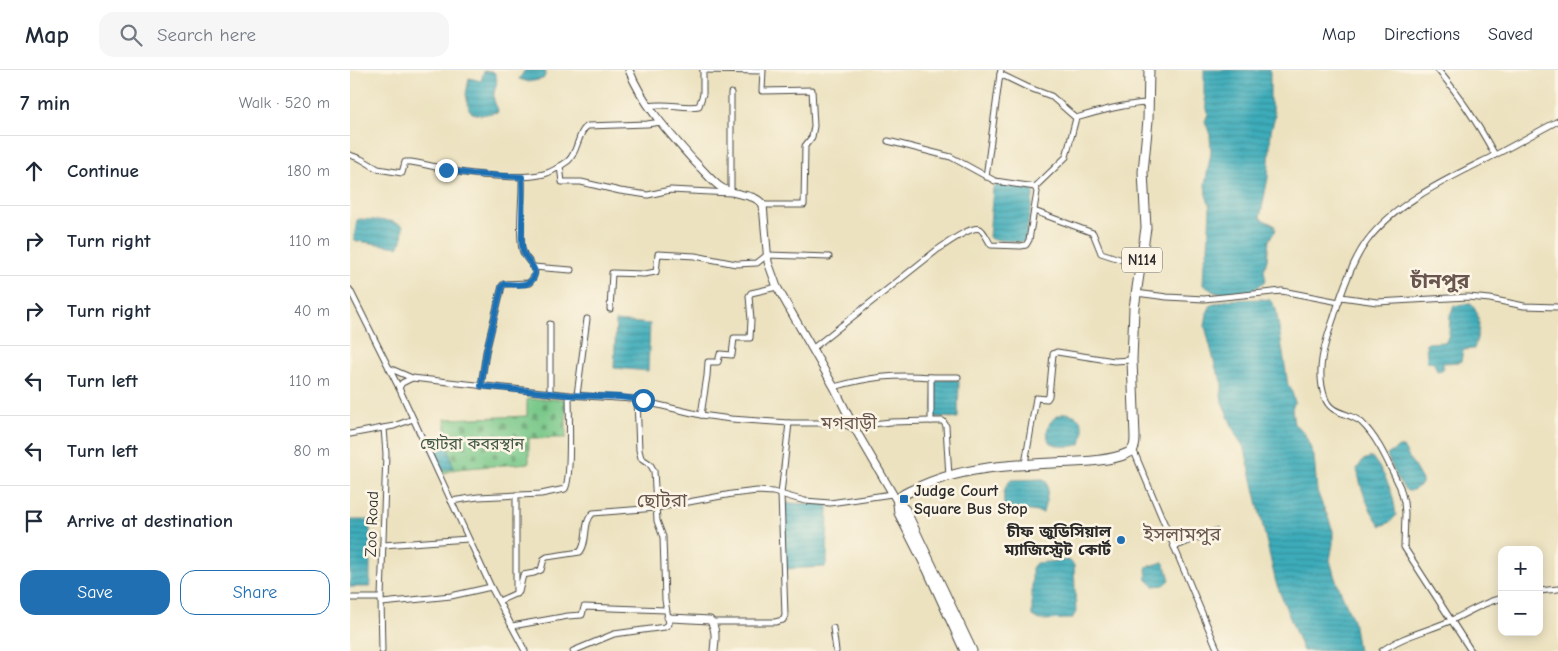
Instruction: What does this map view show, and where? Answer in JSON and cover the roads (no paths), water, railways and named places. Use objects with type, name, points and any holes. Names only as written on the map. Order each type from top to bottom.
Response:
[{"type":"highway","name":"N114","points":[[1134,449],[1136,437],[1132,360],[1136,294],[1146,228],[1143,172],[1149,70]]},
{"type":"highway","points":[[966,651],[919,545],[906,510],[898,502],[899,498],[920,486],[948,477],[1026,464],[1112,458],[1134,449]]},
{"type":"highway","points":[[919,545],[972,651]]},
{"type":"street","points":[[629,70],[649,106],[661,122],[710,178],[719,187],[730,193]]},
{"type":"street","points":[[649,106],[660,103],[690,107],[699,106],[702,94],[703,70],[763,70],[762,92],[812,90],[814,126],[812,137],[805,146],[804,205],[763,205]]},
{"type":"street","points":[[1438,70],[1462,99],[1495,155]]},
{"type":"street","points":[[986,177],[1001,72],[1027,87],[1051,96],[1076,118]]},
{"type":"street","points":[[730,193],[731,93]]},
{"type":"street","points":[[1076,118],[1107,110],[1148,103]]},
{"type":"street","points":[[1035,187],[1066,157],[1076,118]]},
{"type":"street","points":[[1471,651],[1404,547],[1406,513],[1403,495],[1374,436],[1359,421],[1341,414],[1329,406],[1321,378],[1322,360],[1325,343],[1348,278],[1367,241],[1391,216],[1419,196],[1451,177],[1558,121]]},
{"type":"street","points":[[350,155],[361,159],[378,170],[402,173],[405,162],[411,162],[472,174],[522,177],[542,174],[569,160],[585,127],[661,122]]},
{"type":"street","points":[[888,141],[951,157],[995,181],[1035,187]]},
{"type":"street","points":[[560,166],[562,182],[581,182],[648,195],[670,190],[730,193],[757,198],[763,205],[767,255],[777,287],[834,387],[854,427],[898,502]]},
{"type":"street","points":[[481,386],[486,352],[502,286],[504,284],[529,283],[535,270],[525,256],[522,245],[522,177]]},
{"type":"street","points":[[812,349],[937,250],[971,230],[977,228],[981,230],[991,245],[1026,245],[1028,243],[1037,192],[1035,187]]},
{"type":"street","points":[[1034,211],[1093,232],[1102,252],[1141,266]]},
{"type":"street","points":[[610,309],[612,273],[644,274],[656,272],[658,254],[695,256],[736,264],[757,263],[767,255],[829,257]]},
{"type":"street","points":[[533,267],[571,270]]},
{"type":"street","points":[[701,415],[708,376],[708,362],[718,362],[720,354],[732,355],[734,338],[750,338],[749,296],[751,293],[777,287]]},
{"type":"street","points":[[350,290],[390,368],[468,539],[526,651]]},
{"type":"street","points":[[1136,294],[1204,299],[1282,292],[1340,300],[1376,302],[1468,297],[1490,299],[1524,306],[1558,307]]},
{"type":"street","points":[[577,395],[588,319]]},
{"type":"street","points":[[550,324],[550,393]]},
{"type":"street","points":[[1026,464],[1036,398],[1047,400],[1049,396],[1054,354],[1057,352],[1114,361],[1132,360]]},
{"type":"street","points":[[390,368],[412,378],[569,395],[637,399],[701,415],[731,419],[789,423],[841,423],[854,427],[891,422],[944,421],[946,426],[948,477]]},
{"type":"street","points":[[834,387],[886,376],[958,377]]},
{"type":"street","points":[[931,377],[931,421]]},
{"type":"street","points":[[399,388],[402,383],[412,378]]},
{"type":"street","points":[[450,501],[478,497],[553,492],[566,488],[569,395]]},
{"type":"street","points":[[637,399],[639,450],[644,461],[650,464],[654,471],[658,524],[663,537],[669,626]]},
{"type":"street","points":[[841,423],[846,412]]},
{"type":"street","points":[[350,434],[384,428],[413,418]]},
{"type":"street","points":[[512,626],[582,615],[584,608],[667,613],[671,618],[705,619],[712,622],[775,622],[783,620],[781,494],[789,423]]},
{"type":"street","name":"Zoo Road","points":[[382,651],[381,601],[386,454],[384,428]]},
{"type":"street","points":[[1134,449],[1218,651]]},
{"type":"street","points":[[499,601],[516,594],[521,588],[524,575],[534,574],[541,570],[544,559],[547,557],[580,552],[584,548],[589,517],[593,513],[656,508],[732,494],[766,491],[805,501],[830,503],[892,494]]},
{"type":"street","points":[[516,495],[516,594]]},
{"type":"street","points":[[1174,547],[1215,531]]},
{"type":"street","points":[[383,545],[468,539]]},
{"type":"street","points":[[350,598],[381,601],[451,596],[492,588]]},
{"type":"street","points":[[1543,591],[1558,589]]},
{"type":"street","points":[[1382,651],[1391,644],[1451,621],[1490,601],[1498,599]]},
{"type":"street","points":[[573,651],[614,634],[669,626],[683,618]]},
{"type":"street","points":[[712,622],[715,631],[714,651]]},
{"type":"street","points":[[833,628],[836,651]]},
{"type":"water","points":[[525,70],[545,70],[546,74],[543,79],[529,82],[519,79]]},
{"type":"water","points":[[1204,70],[1270,70],[1270,100],[1275,116],[1271,131],[1268,178],[1260,218],[1274,225],[1276,230],[1269,240],[1264,270],[1266,280],[1254,290],[1216,293],[1203,285],[1204,261],[1208,249],[1210,207],[1205,184],[1211,153],[1210,135],[1205,121],[1208,114],[1204,94]]},
{"type":"water","points":[[484,71],[494,72],[496,76],[497,83],[494,102],[498,112],[481,115],[472,113],[469,109],[466,94],[469,78],[481,81]]},
{"type":"water","points":[[998,185],[1031,189],[1034,192],[1025,240],[1022,242],[991,239],[989,237],[993,188]]},
{"type":"water","points":[[357,220],[391,221],[403,226],[402,241],[398,247],[357,241],[354,239]]},
{"type":"water","points":[[1228,300],[1270,300],[1276,309],[1288,385],[1295,402],[1292,408],[1294,424],[1304,432],[1314,456],[1317,491],[1333,531],[1330,560],[1335,578],[1353,620],[1358,651],[1303,651],[1276,583],[1245,449],[1236,435],[1222,402],[1222,381],[1216,369],[1205,326],[1207,313],[1211,305]]},
{"type":"water","points":[[1471,304],[1479,320],[1474,349],[1463,350],[1461,362],[1443,363],[1443,370],[1437,371],[1434,363],[1427,362],[1426,343],[1446,342],[1449,334],[1450,315],[1454,306]]},
{"type":"water","points":[[616,321],[650,324],[648,371],[614,368]]},
{"type":"water","points":[[934,380],[959,380],[958,418],[933,417]]},
{"type":"water","points":[[1065,413],[1076,416],[1082,423],[1081,444],[1065,446],[1049,442],[1047,432],[1052,420]]},
{"type":"water","points":[[447,441],[453,468],[440,471],[428,444]]},
{"type":"water","points":[[1399,447],[1403,447],[1422,480],[1422,484],[1415,489],[1405,490],[1396,476],[1387,455]]},
{"type":"water","points":[[1372,457],[1388,485],[1395,508],[1396,516],[1389,523],[1381,526],[1372,513],[1366,499],[1357,469],[1363,460]]},
{"type":"water","points":[[1044,479],[1048,490],[1043,513],[1004,507],[1004,492],[1011,480]]},
{"type":"water","points":[[785,503],[826,504],[828,506],[827,561],[825,567],[786,569],[784,550]]},
{"type":"water","points":[[350,520],[370,520],[370,587],[350,587]]},
{"type":"water","points":[[1069,560],[1074,565],[1076,612],[1072,619],[1040,620],[1032,616],[1032,568],[1036,563]]},
{"type":"water","points":[[1163,562],[1170,580],[1164,585],[1154,586],[1147,580],[1146,569]]},
{"type":"place","name":"Judge Court Square Bus Stop","points":[[904,499]]},
{"type":"place","name":"চীফ জুডিসিয়াল ম্যাজিস্ট্রেট কোর্ট","points":[[1121,540]]},
{"type":"district","name":"চাঁনপুর","points":[[1440,281]]},
{"type":"district","name":"মগবাড়ী","points":[[849,423]]},
{"type":"district","name":"ছোটরা","points":[[662,500]]},
{"type":"district","name":"ইসলামপুর","points":[[1182,534]]},
{"type":"park label","name":"ছোটরা কবরস্থান","points":[[472,443]]}]
